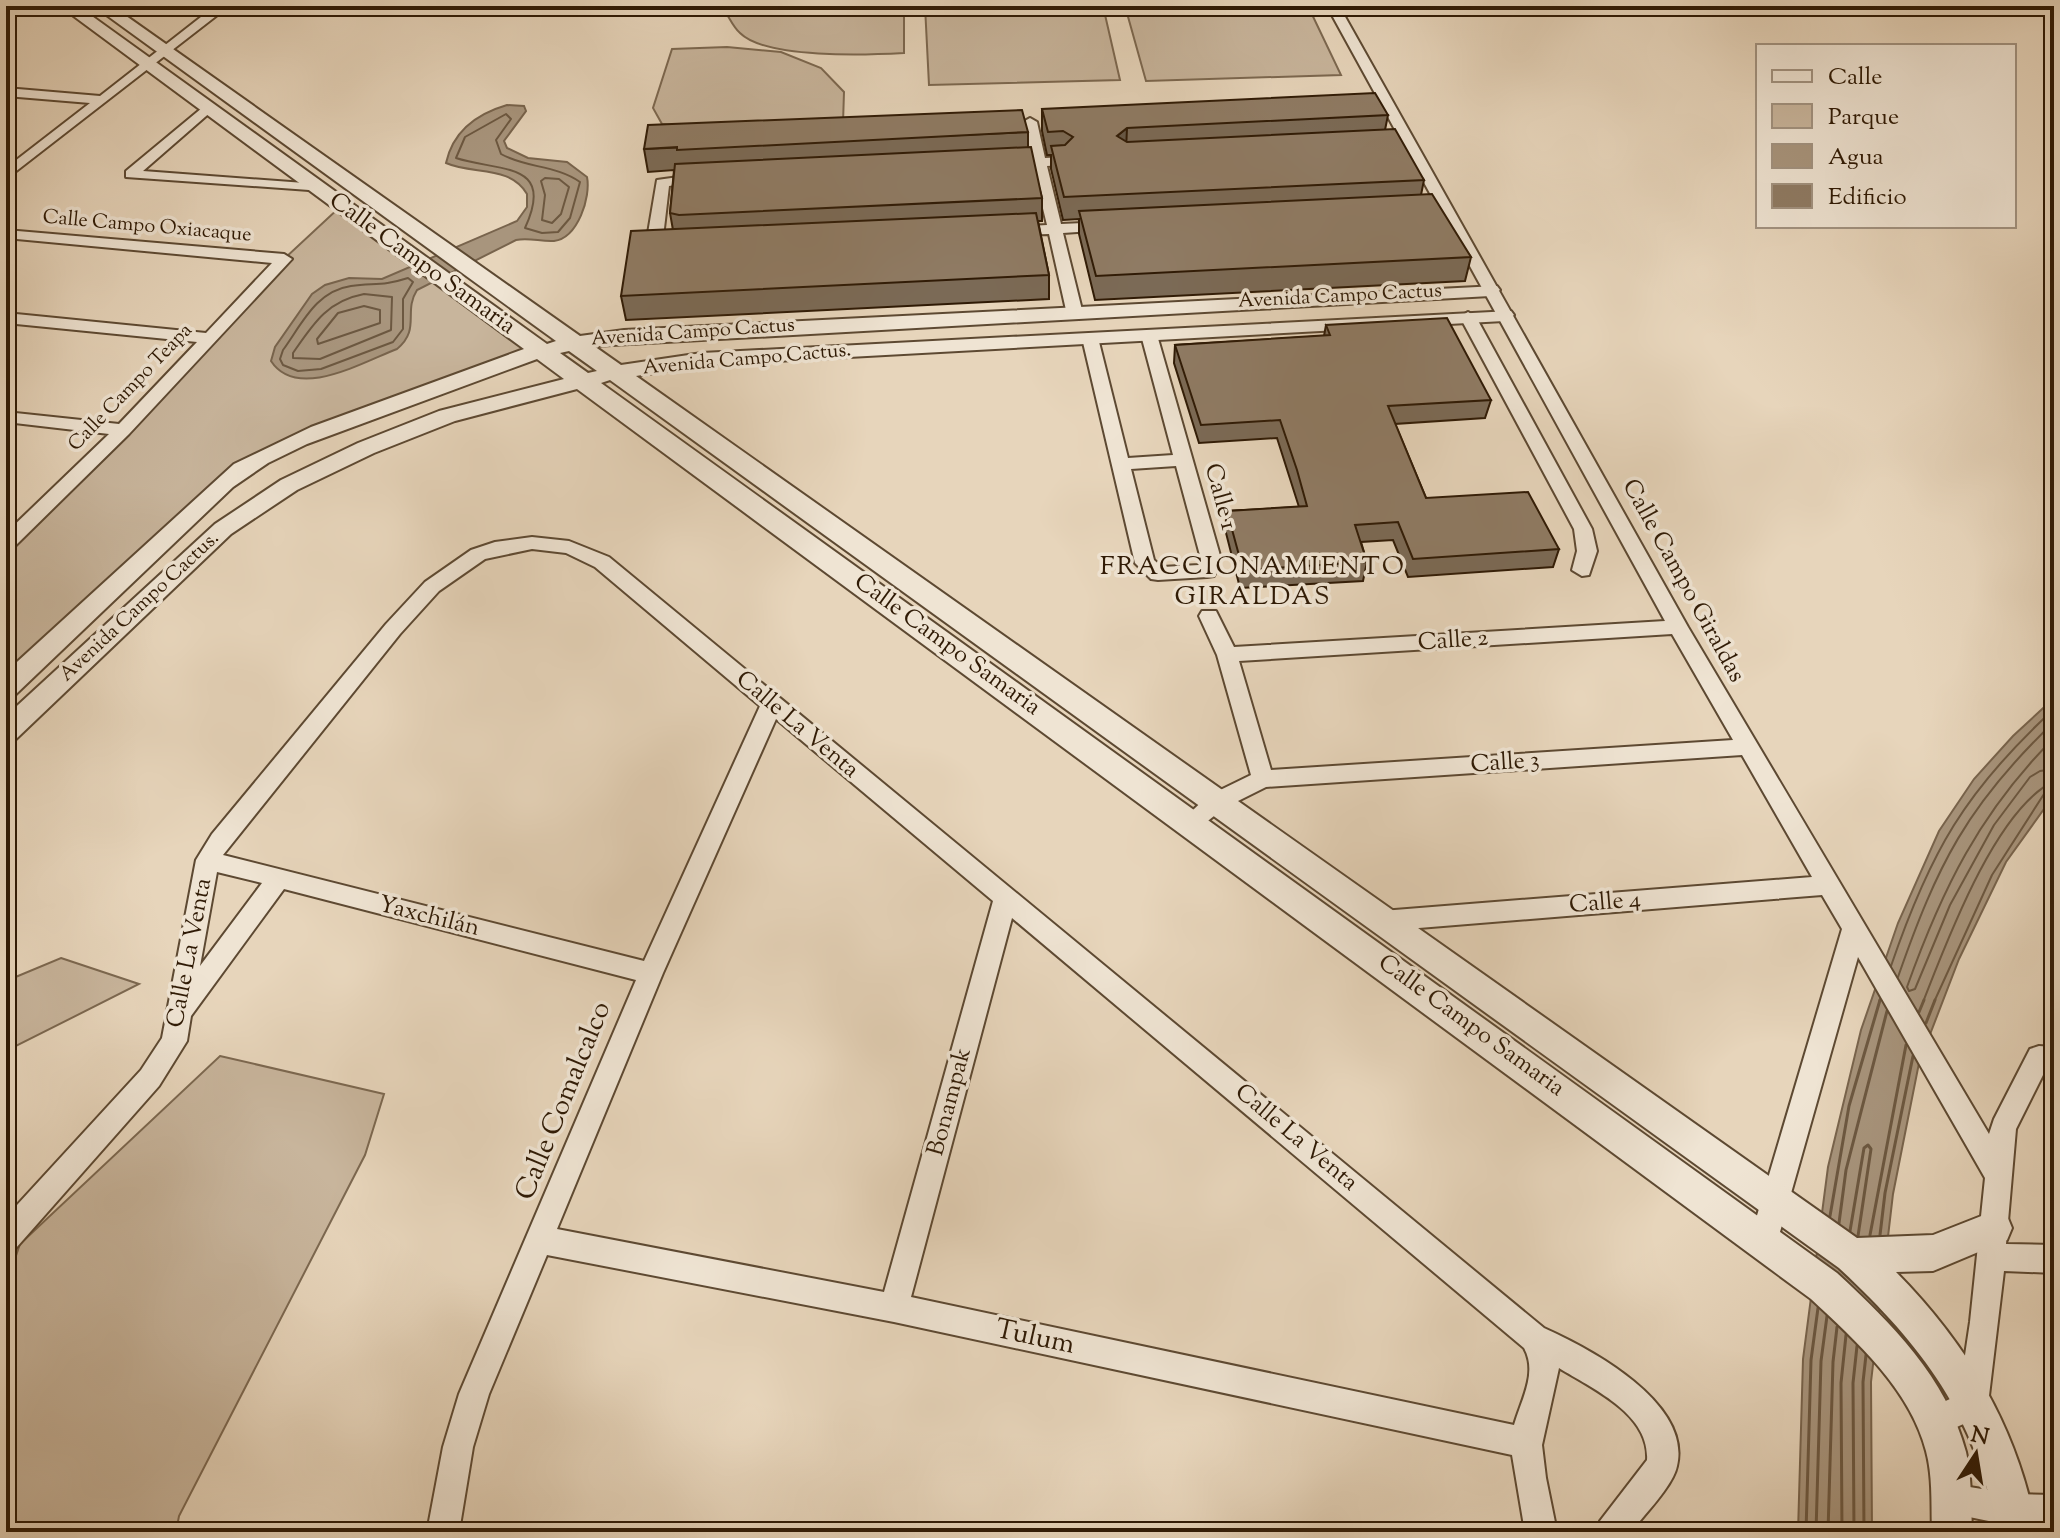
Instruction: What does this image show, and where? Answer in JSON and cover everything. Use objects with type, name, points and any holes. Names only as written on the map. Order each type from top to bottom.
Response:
[{"type":"street","name":"Calle Campo Samaria","points":[[68,6],[158,57],[572,343],[1852,1256],[1879,1280],[1956,1370],[2000,1464],[2015,1521]]},
{"type":"street","name":"Calle Campo Samaria","points":[[102,6],[208,107],[1764,1239],[1824,1286],[1892,1355],[1934,1422],[1945,1451],[1951,1516]]},
{"type":"street","name":"Calle Campo Giraldas","points":[[1333,6],[1439,209],[1490,290],[1678,627],[1998,1175]]},
{"type":"street","points":[[6,175],[219,7]]},
{"type":"street","points":[[6,92],[103,100]]},
{"type":"street","points":[[208,107],[131,174],[318,188]]},
{"type":"street","points":[[1030,122],[1074,310]]},
{"type":"street","points":[[6,158],[26,159]]},
{"type":"street","points":[[993,164],[1063,161]]},
{"type":"street","points":[[683,246],[665,245],[655,239],[662,183],[716,178]]},
{"type":"street","points":[[992,232],[1117,226]]},
{"type":"street","name":"Calle Campo Oxiacaque","points":[[6,234],[284,259]]},
{"type":"street","name":"Calle Campo Teapa","points":[[6,544],[14,528],[123,430],[284,259]]},
{"type":"street","name":"Avenida Campo Cactus","points":[[6,688],[217,489],[255,460],[344,422],[540,350],[624,336],[1490,290]]},
{"type":"street","name":"Avenida Campo Cactus.","points":[[6,732],[214,537],[267,498],[366,448],[447,416],[614,373],[702,359],[1504,315]]},
{"type":"street","points":[[1468,317],[1583,529],[1587,551],[1582,570]]},
{"type":"street","points":[[6,318],[211,338]]},
{"type":"street","name":"Calle 1","points":[[1090,338],[1145,563],[1150,570],[1166,574],[1200,573],[1207,571],[1211,559],[1149,335]]},
{"type":"street","points":[[6,417],[123,430]]},
{"type":"street","points":[[1121,464],[1183,460]]},
{"type":"street","name":"Calle La Venta","points":[[6,1238],[150,1078],[174,1041],[208,860],[220,840],[415,604],[462,563],[496,548],[547,544],[563,546],[597,559],[1534,1338],[1633,1398],[1660,1433],[1664,1455],[1662,1466],[1611,1532]]},
{"type":"street","points":[[1191,822],[1216,802],[1263,779],[1227,655],[1209,616]]},
{"type":"street","name":"Calle 2","points":[[1227,655],[1678,627]]},
{"type":"street","name":"Calle Comalcalco","points":[[443,1532],[464,1422],[651,973],[772,703]]},
{"type":"street","name":"Calle 3","points":[[1263,779],[1747,747]]},
{"type":"street","name":"Yaxchilán","points":[[208,860],[651,973]]},
{"type":"street","points":[[181,1012],[279,878]]},
{"type":"street","name":"Calle 4","points":[[1382,921],[1828,885]]},
{"type":"street","name":"Bonampak","points":[[894,1308],[1006,897]]},
{"type":"street","points":[[1764,1239],[1854,929]]},
{"type":"street","points":[[1934,1422],[1973,1404],[2003,1128],[2046,1057]]},
{"type":"street","name":"Tulum","points":[[541,1240],[894,1308],[1527,1443]]},
{"type":"street","points":[[1852,1256],[1933,1253],[1992,1242],[2054,1259]]},
{"type":"street","points":[[1534,1338],[1541,1346],[1547,1369],[1531,1414],[1527,1443],[1533,1499],[1541,1532]]},
{"type":"street","points":[[1951,1516],[2015,1521],[2054,1511]]},
{"type":"green space","points":[[727,6],[904,6],[904,53],[818,54],[772,47],[740,33],[726,13]]},
{"type":"green space","points":[[925,6],[1103,6],[1120,80],[929,85]]},
{"type":"green space","points":[[1125,6],[1308,6],[1341,75],[1146,81]]},
{"type":"green space","points":[[727,47],[781,52],[821,68],[844,92],[843,123],[706,129],[662,124],[653,108],[672,49]]},
{"type":"green space","points":[[341,206],[540,350],[268,453],[6,687],[6,544],[284,259]]},
{"type":"green space","points":[[61,958],[139,984],[6,1051],[6,981]]},
{"type":"green space","points":[[220,1056],[384,1094],[365,1155],[179,1516],[176,1532],[6,1532],[6,1285],[20,1244]]},
{"type":"water","points":[[507,105],[524,106],[526,111],[504,141],[507,148],[528,158],[567,162],[587,177],[585,205],[570,233],[554,241],[516,240],[417,290],[411,306],[408,334],[397,349],[331,375],[297,378],[282,373],[271,361],[275,347],[312,294],[325,285],[349,278],[382,279],[517,221],[527,207],[527,194],[520,185],[501,175],[446,163],[454,142],[468,125],[485,113]]},
{"type":"water","points":[[2054,698],[2054,795],[2006,862],[1959,959],[1919,1063],[1893,1194],[1871,1382],[1872,1532],[1798,1532],[1803,1359],[1828,1167],[1861,1030],[1898,923],[1939,831],[1974,779],[2013,736]]},
{"type":"building","points":[[1375,93],[1388,115],[1127,128],[1117,136],[1127,142],[1395,129],[1424,180],[1064,197],[1051,146],[1065,145],[1073,137],[1063,131],[1048,132],[1042,109]]},
{"type":"building","points":[[1022,110],[1028,132],[677,150],[677,147],[644,149],[648,125]]},
{"type":"building","points":[[1031,147],[1042,198],[670,213],[675,164]]},
{"type":"building","points":[[1432,194],[1471,257],[1096,276],[1079,211]]},
{"type":"building","points":[[1036,213],[1049,275],[621,296],[631,231]]},
{"type":"building","points":[[1447,318],[1491,400],[1388,406],[1426,498],[1528,492],[1559,549],[1413,559],[1398,522],[1355,525],[1367,562],[1243,570],[1227,511],[1307,506],[1297,470],[1280,420],[1201,425],[1175,345],[1330,335],[1326,325]]},
{"type":"district","name":"FRACCIONAMIENTO GIRALDAS","points":[[1253,582]]}]
